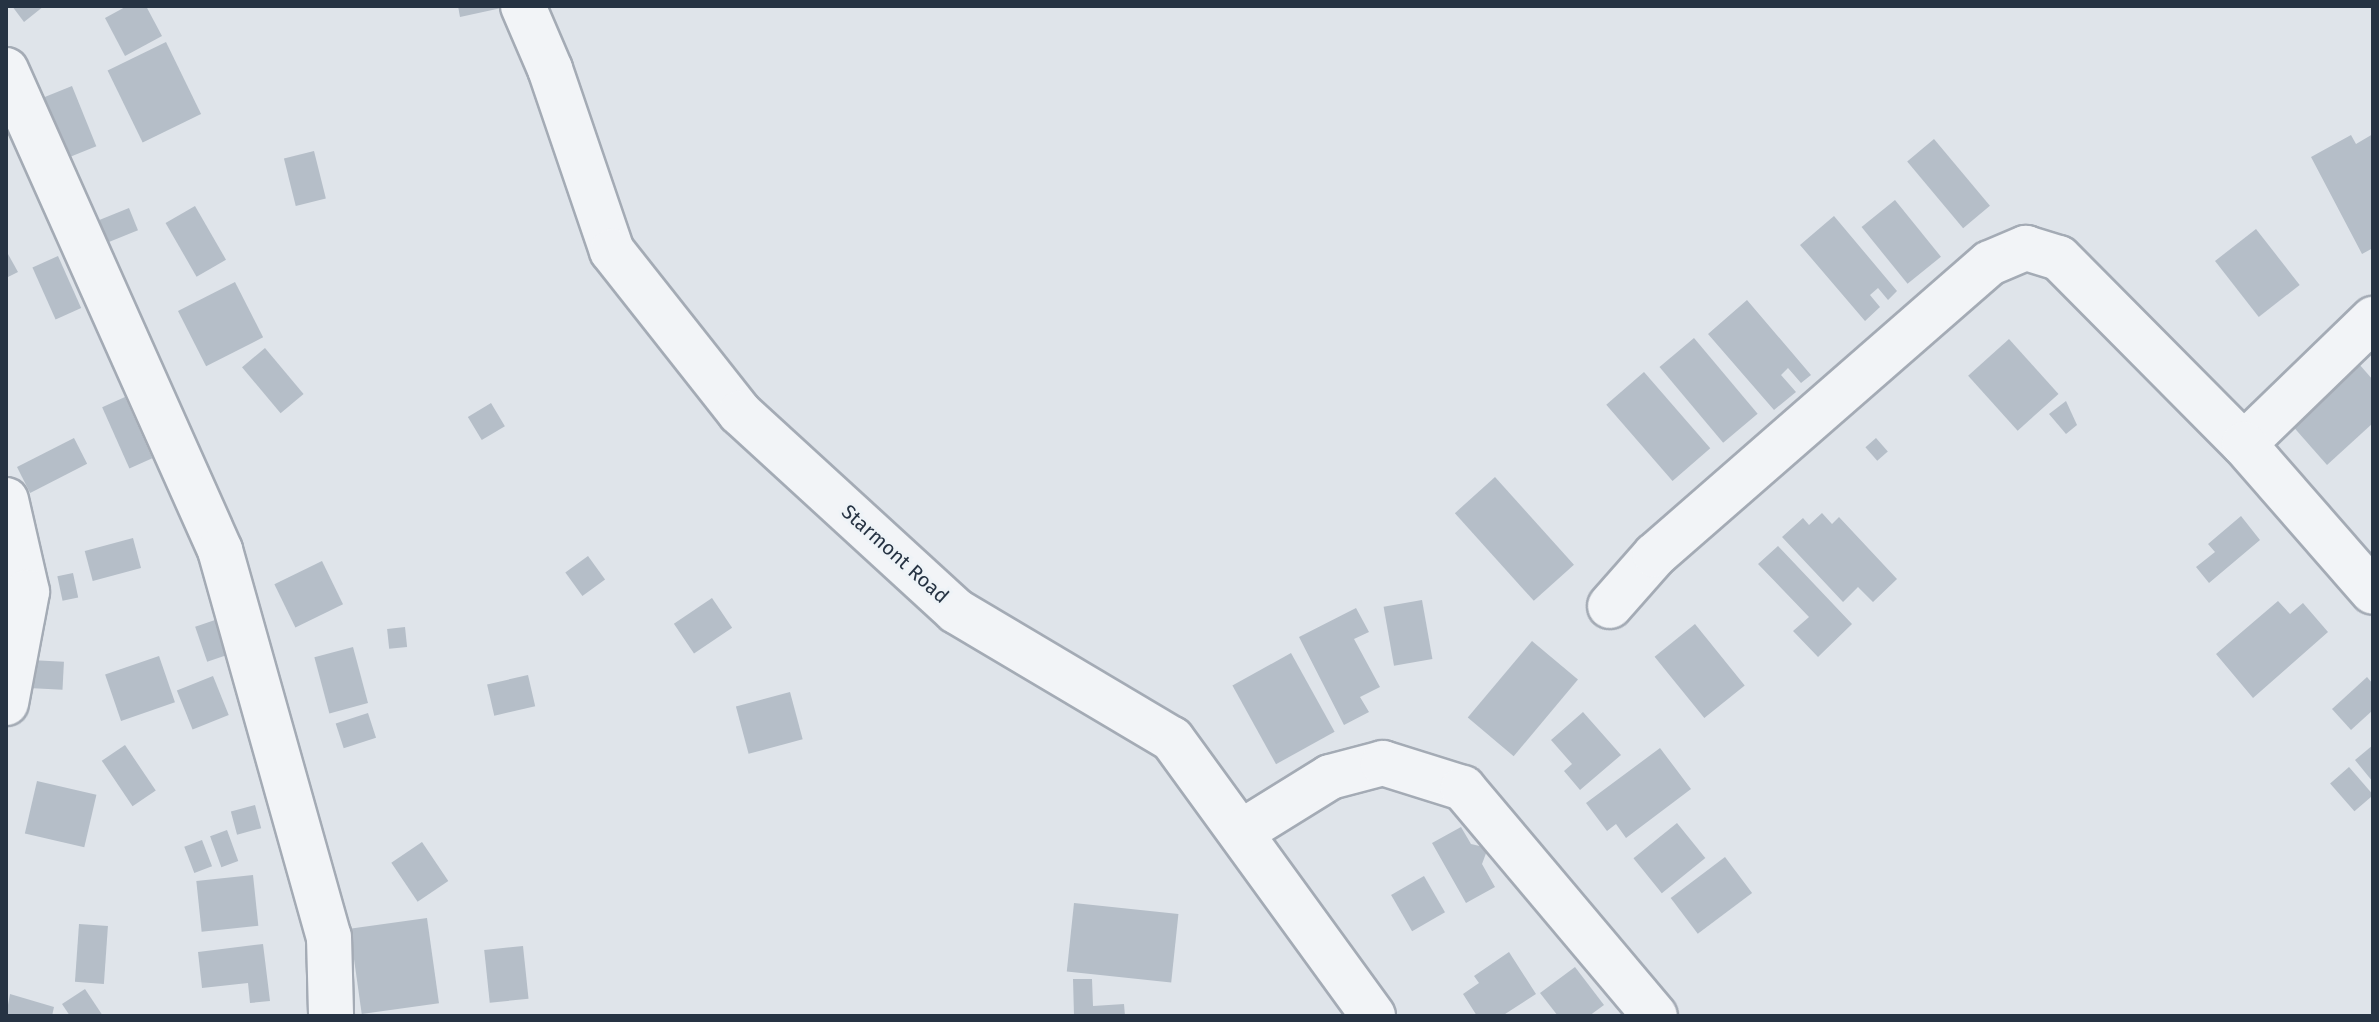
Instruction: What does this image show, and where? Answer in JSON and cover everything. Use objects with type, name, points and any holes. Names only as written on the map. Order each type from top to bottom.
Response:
[{"type":"street","name":"Starmont Road","points":[[523,6],[550,69],[612,251],[740,413],[956,611],[1172,739],[1243,831],[1373,1016]]},
{"type":"street","points":[[6,70],[220,550],[329,937],[331,1016]]},
{"type":"street","points":[[1610,606],[1655,555],[1990,263],[2026,248],[2059,258],[2244,444],[2373,592]]},
{"type":"street","points":[[2244,444],[2373,319]]},
{"type":"street","points":[[6,500],[27,592],[6,703]]},
{"type":"street","points":[[1243,831],[1330,777],[1383,763],[1463,788],[1655,1016]]},
{"type":"building","points":[[12,6],[44,6],[24,22]]},
{"type":"building","points":[[127,6],[146,6],[162,36],[125,56],[105,18]]},
{"type":"building","points":[[458,6],[506,6],[506,7],[460,17]]},
{"type":"building","points":[[166,42],[201,114],[143,142],[108,70]]},
{"type":"building","points":[[72,86],[96,146],[65,159],[40,99]]},
{"type":"building","points":[[2373,134],[2373,248],[2362,254],[2311,157],[2351,135],[2356,144]]},
{"type":"building","points":[[1934,139],[1990,206],[1963,228],[1907,161]]},
{"type":"building","points":[[314,151],[326,199],[296,206],[284,158]]},
{"type":"building","points":[[1895,200],[1941,257],[1908,284],[1862,227]]},
{"type":"building","points":[[195,206],[226,260],[197,277],[166,223]]},
{"type":"building","points":[[129,208],[138,230],[108,242],[99,220]]},
{"type":"building","points":[[1834,216],[1897,291],[1888,300],[1878,288],[1870,295],[1880,307],[1865,321],[1800,245]]},
{"type":"building","points":[[2256,229],[2300,285],[2259,317],[2215,261]]},
{"type":"building","points":[[6,255],[18,272],[6,278]]},
{"type":"building","points":[[58,256],[81,308],[56,319],[32,267]]},
{"type":"building","points":[[235,282],[263,337],[206,366],[178,311]]},
{"type":"building","points":[[1747,300],[1811,375],[1801,383],[1788,368],[1781,375],[1796,392],[1774,410],[1708,334]]},
{"type":"building","points":[[1694,338],[1758,414],[1723,443],[1660,367]]},
{"type":"building","points":[[2009,339],[2059,394],[2018,431],[1968,376]]},
{"type":"building","points":[[265,348],[304,394],[281,413],[242,367]]},
{"type":"building","points":[[2352,356],[2373,380],[2373,423],[2327,465],[2290,423]]},
{"type":"building","points":[[1644,372],[1710,448],[1673,481],[1606,405]]},
{"type":"building","points":[[125,397],[152,458],[129,468],[102,407]]},
{"type":"building","points":[[2066,401],[2077,425],[2066,434],[2049,414]]},
{"type":"building","points":[[491,403],[505,426],[482,440],[468,417]]},
{"type":"building","points":[[74,438],[87,464],[30,493],[17,467]]},
{"type":"building","points":[[1876,438],[1888,452],[1877,461],[1865,447]]},
{"type":"building","points":[[1495,477],[1574,565],[1534,601],[1455,513]]},
{"type":"building","points":[[1822,513],[1832,524],[1839,517],[1897,579],[1873,602],[1858,587],[1843,602],[1782,537],[1803,518],[1809,525]]},
{"type":"building","points":[[2241,516],[2260,540],[2209,583],[2196,567],[2215,552],[2208,544]]},
{"type":"building","points":[[133,538],[141,568],[93,581],[85,551]]},
{"type":"building","points":[[1778,546],[1852,624],[1818,657],[1793,631],[1809,617],[1758,564]]},
{"type":"building","points":[[588,556],[605,579],[582,596],[565,572]]},
{"type":"building","points":[[322,561],[343,604],[295,627],[274,584]]},
{"type":"building","points":[[73,573],[78,597],[63,601],[57,576]]},
{"type":"building","points":[[712,598],[732,628],[694,654],[674,624]]},
{"type":"building","points":[[1422,600],[1432,659],[1394,666],[1384,607]]},
{"type":"building","points":[[2278,601],[2290,614],[2303,603],[2328,632],[2253,698],[2216,654]]},
{"type":"building","points":[[1356,608],[1369,632],[1354,639],[1380,687],[1360,697],[1369,712],[1344,725],[1299,637]]},
{"type":"building","points":[[215,620],[227,655],[207,662],[195,627]]},
{"type":"building","points":[[1695,624],[1745,685],[1704,718],[1655,657]]},
{"type":"building","points":[[405,627],[407,647],[389,649],[387,629]]},
{"type":"building","points":[[1532,641],[1578,680],[1514,756],[1468,718]]},
{"type":"building","points":[[353,647],[368,703],[329,713],[314,657]]},
{"type":"building","points":[[1291,653],[1335,732],[1276,764],[1232,685]]},
{"type":"building","points":[[159,656],[175,702],[121,721],[105,675]]},
{"type":"building","points":[[30,660],[64,662],[62,690],[29,688]]},
{"type":"building","points":[[528,675],[535,706],[494,716],[487,684]]},
{"type":"building","points":[[213,676],[229,715],[193,730],[177,691]]},
{"type":"building","points":[[2367,677],[2373,684],[2373,710],[2351,730],[2332,709]]},
{"type":"building","points":[[790,692],[803,739],[749,754],[736,706]]},
{"type":"building","points":[[1583,712],[1621,755],[1580,790],[1564,771],[1572,764],[1551,740]]},
{"type":"building","points":[[368,713],[376,738],[344,748],[336,724]]},
{"type":"building","points":[[125,745],[156,791],[133,806],[102,761]]},
{"type":"building","points":[[2373,745],[2373,782],[2355,760]]},
{"type":"building","points":[[1660,748],[1691,789],[1626,838],[1616,824],[1607,831],[1586,803]]},
{"type":"building","points":[[2349,767],[2373,795],[2354,811],[2330,783]]},
{"type":"building","points":[[37,781],[96,795],[84,847],[25,834]]},
{"type":"building","points":[[255,805],[261,828],[237,835],[231,811]]},
{"type":"building","points":[[1677,823],[1705,858],[1662,893],[1633,858]]},
{"type":"building","points":[[1461,827],[1471,844],[1488,848],[1482,864],[1495,887],[1466,903],[1432,843]]},
{"type":"building","points":[[227,830],[238,861],[221,867],[210,836]]},
{"type":"building","points":[[202,840],[212,866],[194,873],[184,847]]},
{"type":"building","points":[[422,842],[448,881],[418,902],[391,863]]},
{"type":"building","points":[[1725,857],[1752,893],[1698,934],[1671,898]]},
{"type":"building","points":[[253,875],[258,926],[202,932],[196,881]]},
{"type":"building","points":[[1424,876],[1445,912],[1412,931],[1391,895]]},
{"type":"building","points":[[1074,903],[1178,914],[1171,983],[1067,972]]},
{"type":"building","points":[[427,918],[439,1003],[362,1014],[350,929]]},
{"type":"building","points":[[79,924],[108,926],[104,984],[75,982]]},
{"type":"building","points":[[263,944],[270,1001],[250,1003],[248,983],[202,988],[198,952]]},
{"type":"building","points":[[523,946],[529,999],[490,1003],[484,950]]},
{"type":"building","points":[[1509,952],[1536,994],[1502,1016],[1477,1016],[1463,994],[1479,983],[1474,976]]},
{"type":"building","points":[[1575,967],[1604,1005],[1589,1016],[1558,1016],[1540,993]]},
{"type":"building","points":[[1073,979],[1092,979],[1093,1006],[1124,1004],[1125,1016],[1074,1016]]},
{"type":"building","points":[[85,989],[103,1016],[70,1016],[62,1004]]},
{"type":"building","points":[[10,994],[54,1007],[52,1016],[6,1016]]}]
